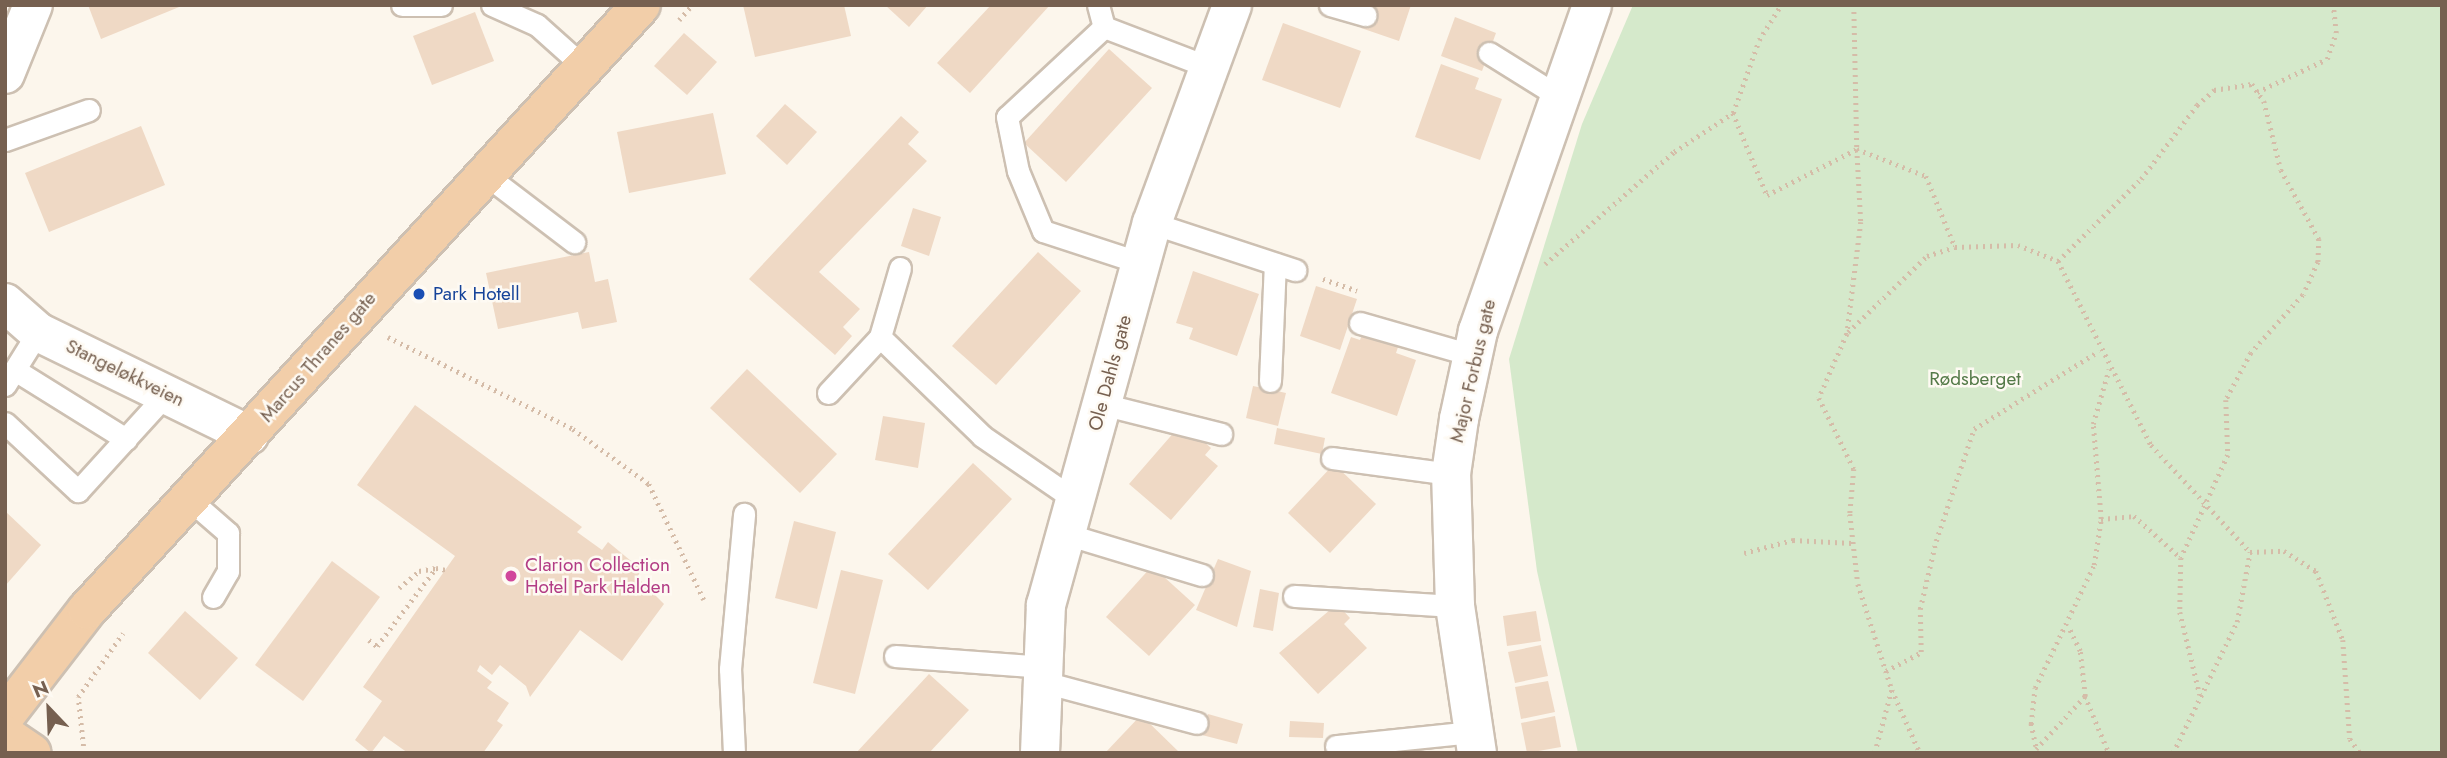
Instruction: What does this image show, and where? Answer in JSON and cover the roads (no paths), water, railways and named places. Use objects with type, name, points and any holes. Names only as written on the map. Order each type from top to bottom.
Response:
[{"type":"highway","name":"Marcus Thranes gate","points":[[5,716],[87,610],[641,5]]},
{"type":"highway","points":[[5,735],[32,753]]},
{"type":"street","points":[[5,74],[33,5]]},
{"type":"street","name":"Ole Dahls gate","points":[[1040,753],[1046,605],[1152,223],[1232,5]]},
{"type":"street","name":"Major Forbus gate","points":[[1474,742],[1455,606],[1451,474],[1475,356],[1558,96],[1592,5]]},
{"type":"street","name":"Stangeløkkveien","points":[[5,303],[38,332],[168,392],[249,435]]},
{"type":"lane","points":[[402,5],[441,5]]},
{"type":"lane","points":[[492,5],[537,25],[584,67]]},
{"type":"lane","points":[[1098,5],[1104,27]]},
{"type":"lane","points":[[1330,5],[1366,15]]},
{"type":"lane","points":[[1104,27],[1209,67]]},
{"type":"lane","points":[[1104,27],[1007,117],[1018,171],[1043,231],[1141,263]]},
{"type":"lane","points":[[1489,53],[1558,96]]},
{"type":"lane","points":[[5,140],[89,110]]},
{"type":"lane","points":[[486,175],[574,242]]},
{"type":"lane","points":[[1152,223],[1285,267],[1270,381]]},
{"type":"lane","points":[[828,393],[880,337],[900,268]]},
{"type":"lane","points":[[1360,323],[1475,356]]},
{"type":"lane","points":[[38,332],[10,377],[126,439]]},
{"type":"lane","points":[[880,337],[1071,517],[1202,575]]},
{"type":"lane","points":[[5,423],[78,491],[168,392]]},
{"type":"lane","points":[[1102,404],[1221,434]]},
{"type":"lane","points":[[1332,458],[1451,474]]},
{"type":"lane","points":[[190,499],[228,533],[228,571],[213,597]]},
{"type":"lane","points":[[734,753],[730,669],[744,514]]},
{"type":"lane","points":[[1294,596],[1455,606]]},
{"type":"lane","points":[[895,656],[1045,674],[1198,723]]},
{"type":"lane","points":[[1336,746],[1474,742]]},
{"type":"place","name":"Park Hotell","points":[[419,294]]},
{"type":"place","name":"Clarion Collection Hotel Park Halden","points":[[511,576]]},
{"type":"park label","name":"Rødsberget","points":[[1975,379]]}]
